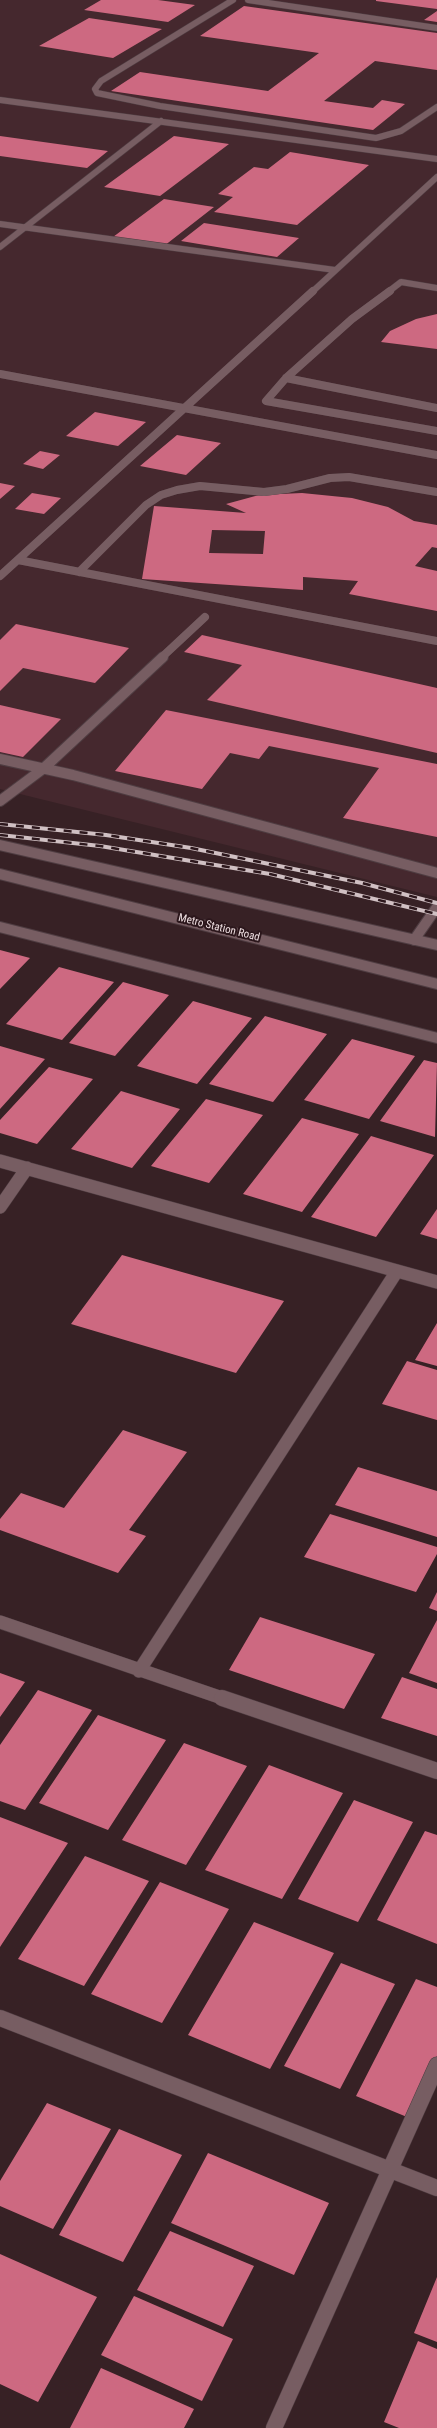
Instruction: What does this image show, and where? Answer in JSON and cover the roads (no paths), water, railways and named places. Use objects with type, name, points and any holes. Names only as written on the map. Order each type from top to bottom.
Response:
[{"type":"street","points":[[233,0],[101,81],[95,89],[97,93],[160,106],[376,138],[401,131],[437,107]]},
{"type":"street","points":[[248,0],[437,28]]},
{"type":"street","points":[[0,100],[437,159]]},
{"type":"street","points":[[0,247],[161,121]]},
{"type":"street","points":[[0,576],[437,177]]},
{"type":"street","points":[[0,224],[335,270]]},
{"type":"street","points":[[437,288],[400,282],[352,319],[286,378],[266,401],[437,431]]},
{"type":"street","points":[[0,374],[185,407],[437,455]]},
{"type":"street","points":[[0,385],[10,376]]},
{"type":"street","points":[[286,378],[437,408]]},
{"type":"street","points":[[79,572],[146,505],[161,495],[177,490],[200,486],[264,492],[287,489],[330,478],[349,477],[437,492]]},
{"type":"street","points":[[18,560],[437,641]]},
{"type":"street","points":[[0,801],[44,768],[205,617]]},
{"type":"street","points":[[0,759],[44,768],[437,873]]},
{"type":"street","points":[[0,844],[437,945]]},
{"type":"street","name":"Metro Station Road","points":[[0,874],[437,984]]},
{"type":"street","points":[[414,940],[437,907]]},
{"type":"street","points":[[0,927],[437,1038]]},
{"type":"street","points":[[0,1161],[437,1282]]},
{"type":"street","points":[[0,1207],[27,1168]]},
{"type":"street","points":[[139,1671],[398,1271]]},
{"type":"street","points":[[0,1622],[139,1671],[437,1771]]},
{"type":"street","points":[[0,2018],[437,2188]]},
{"type":"street","points":[[274,2428],[437,2065]]},
{"type":"railway","points":[[0,824],[106,835],[191,848],[362,883],[437,903]]},
{"type":"railway","points":[[0,835],[100,846],[270,874],[437,914]]}]
